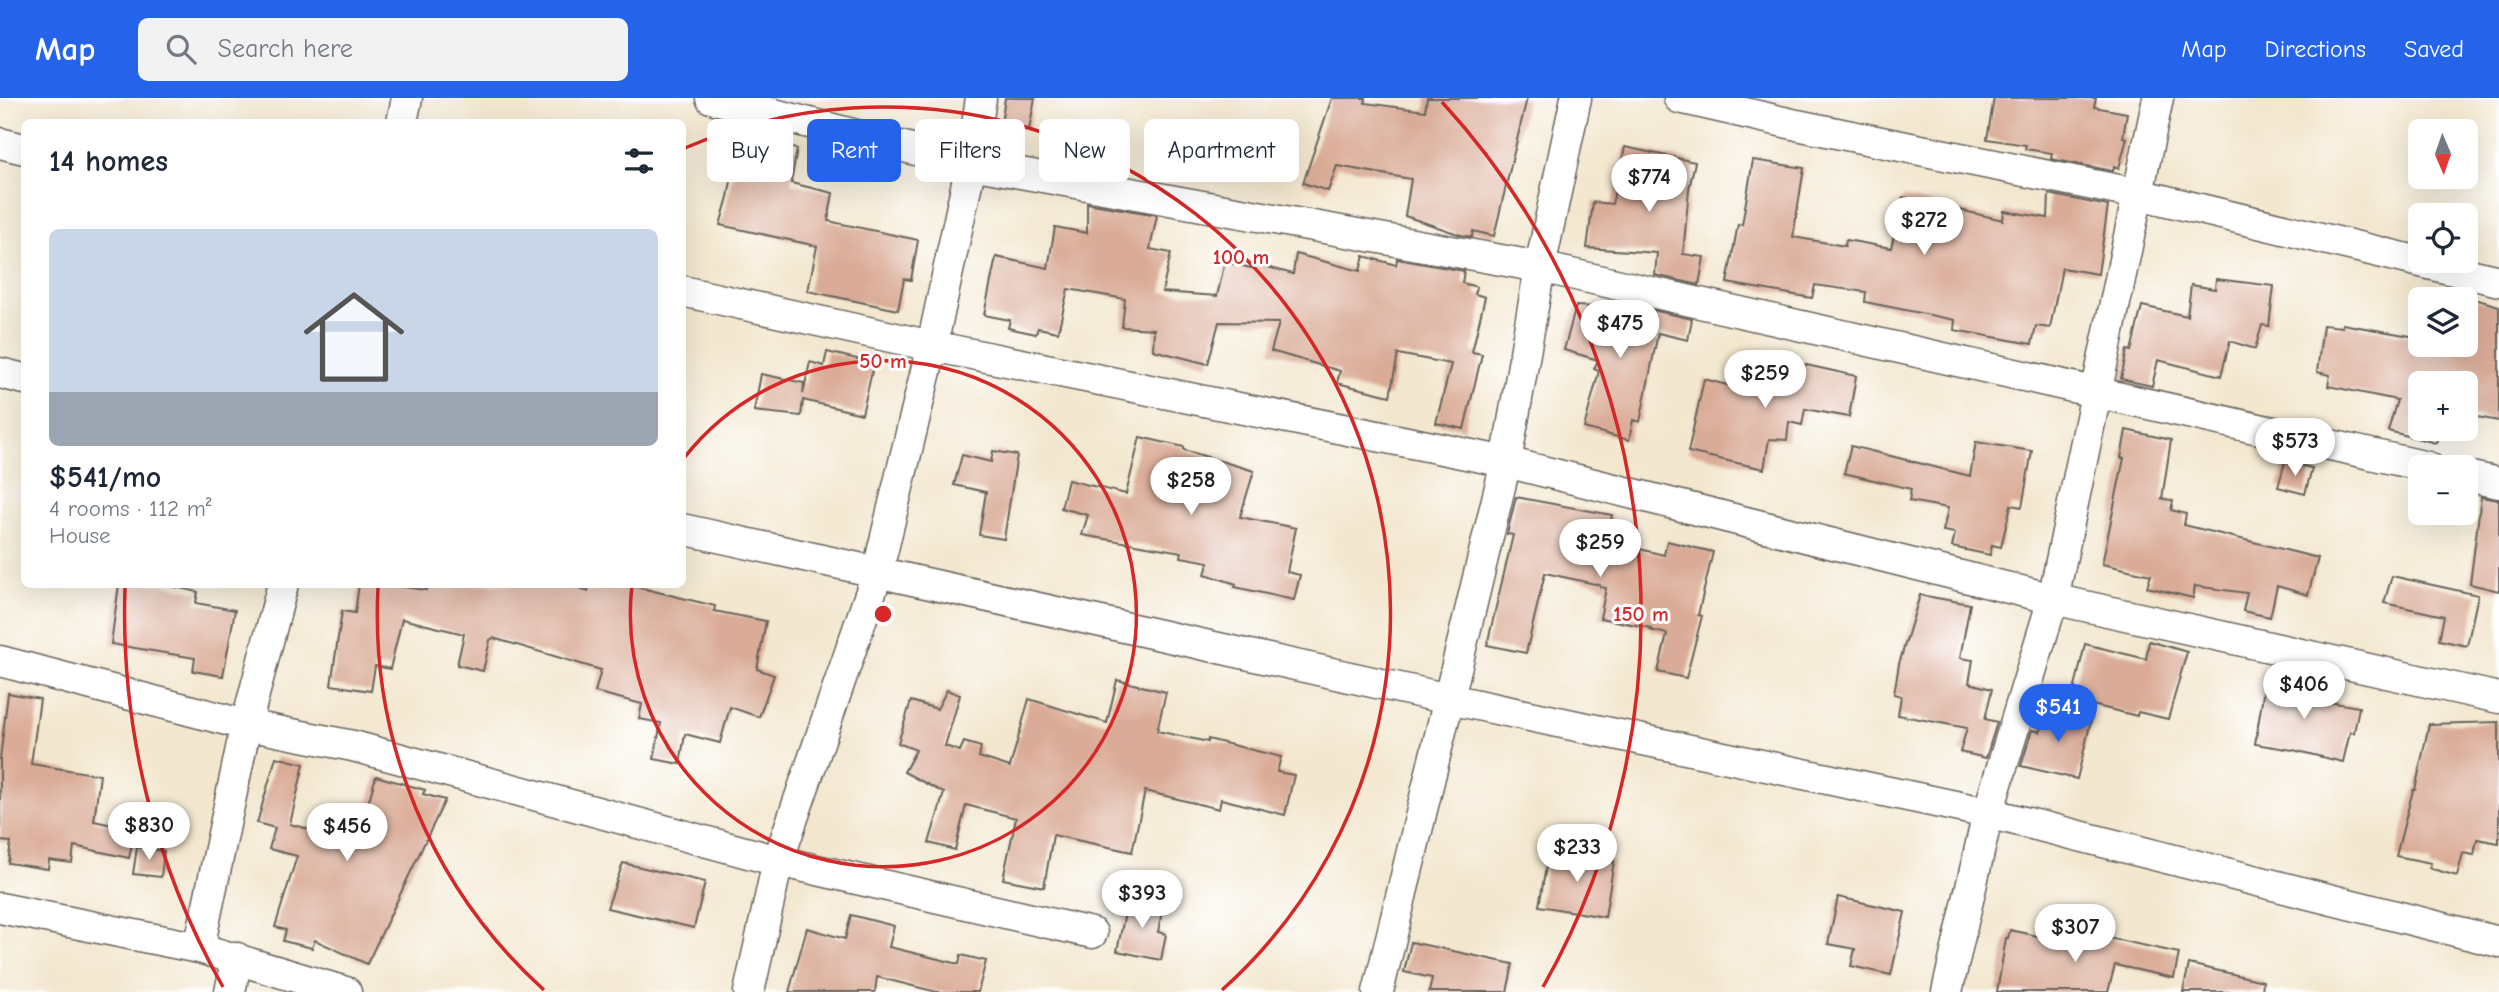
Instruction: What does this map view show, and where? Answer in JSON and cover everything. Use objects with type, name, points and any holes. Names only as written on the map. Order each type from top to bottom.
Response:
[{"type":"street","points":[[403,119],[407,98]]},
{"type":"street","points":[[711,98],[915,150]]},
{"type":"street","points":[[978,119],[981,98]]},
{"type":"street","points":[[1378,992],[1506,461],[1540,267],[1576,98]]},
{"type":"street","points":[[1679,98],[1797,125],[2138,194],[2499,281]]},
{"type":"street","points":[[1947,992],[1988,813],[2053,599],[2158,98]]},
{"type":"street","points":[[0,144],[21,148]]},
{"type":"street","points":[[1025,174],[1540,267],[2408,462]]},
{"type":"street","points":[[749,992],[778,861],[877,573],[932,346],[967,182]]},
{"type":"street","points":[[686,292],[932,346],[1506,461],[2053,599],[2499,698]]},
{"type":"street","points":[[0,373],[21,378]]},
{"type":"street","points":[[2478,479],[2499,483]]},
{"type":"street","points":[[686,529],[1449,699],[1988,813],[2499,942]]},
{"type":"street","points":[[199,948],[246,725],[282,588]]},
{"type":"street","points":[[0,661],[246,725],[353,746],[778,861],[1092,933]]},
{"type":"street","points":[[0,908],[199,948],[346,992]]},
{"type":"street","points":[[230,992],[237,958]]},
{"type":"building","points":[[1005,98],[1035,98],[1029,130],[1025,129],[1025,119],[1002,119]]},
{"type":"building","points":[[1332,98],[1366,98],[1365,103],[1425,111],[1427,98],[1527,98],[1494,236],[1473,231],[1472,237],[1461,235],[1405,216],[1411,179],[1337,166],[1328,191],[1303,183]]},
{"type":"building","points":[[1994,98],[2096,98],[2094,107],[2127,113],[2123,137],[2127,138],[2119,168],[2114,166],[2113,171],[2051,159],[2052,153],[2025,149],[2026,145],[1987,139]]},
{"type":"building","points":[[1625,147],[1695,162],[1689,189],[1683,254],[1704,257],[1699,285],[1655,275],[1657,253],[1587,248],[1593,202],[1612,204]]},
{"type":"building","points":[[793,148],[797,149],[793,172]]},
{"type":"building","points":[[1753,160],[1804,168],[1793,237],[1845,246],[1846,240],[1891,248],[1903,197],[2003,220],[2004,211],[2048,218],[2049,194],[2108,206],[2098,274],[2062,268],[2050,328],[2036,326],[2032,344],[1954,330],[1955,320],[1865,302],[1866,292],[1815,285],[1812,298],[1727,283],[1738,224],[1742,225]]},
{"type":"building","points":[[731,182],[791,182],[833,193],[828,221],[918,240],[911,280],[904,279],[898,310],[808,291],[817,246],[720,225]]},
{"type":"building","points":[[1087,203],[1157,215],[1150,249],[1171,253],[1162,292],[1217,296],[1225,262],[1251,268],[1252,263],[1293,274],[1296,254],[1360,271],[1364,256],[1396,265],[1397,259],[1464,271],[1462,283],[1477,287],[1475,294],[1485,297],[1472,352],[1482,354],[1464,429],[1436,423],[1451,364],[1398,354],[1390,396],[1337,383],[1340,371],[1271,351],[1279,323],[1219,322],[1208,364],[1153,350],[1154,329],[1122,327],[1125,299],[1068,289],[1058,332],[1038,328],[1036,334],[1008,328],[1010,320],[984,315],[996,257],[1048,268],[1055,227],[1087,233]]},
{"type":"building","points":[[2216,279],[2274,286],[2269,326],[2262,325],[2255,349],[2230,341],[2221,376],[2158,360],[2152,386],[2121,379],[2127,350],[2131,351],[2142,306],[2187,316],[2191,285],[2215,289]]},
{"type":"building","points":[[2478,300],[2499,306],[2499,421],[2478,417],[2478,371],[2408,371],[2408,436],[2388,431],[2397,400],[2328,386],[2330,375],[2317,372],[2323,325],[2342,327],[2342,324],[2408,336],[2408,357],[2478,357]]},
{"type":"building","points":[[1576,306],[1653,310],[1692,319],[1688,340],[1658,333],[1640,422],[1633,420],[1629,440],[1584,428],[1599,371],[1594,369],[1598,360],[1564,350]]},
{"type":"building","points":[[827,352],[874,363],[862,414],[803,400],[801,416],[754,411],[761,374],[804,383],[803,394],[810,362],[824,366]]},
{"type":"building","points":[[1766,356],[1856,376],[1849,417],[1805,409],[1802,425],[1789,422],[1787,440],[1769,439],[1764,469],[1688,452],[1704,379],[1758,393]]},
{"type":"building","points":[[2126,430],[2171,440],[2162,499],[2173,501],[2171,510],[2186,514],[2184,525],[2318,558],[2308,595],[2277,586],[2270,617],[2243,611],[2247,593],[2195,586],[2193,598],[2147,587],[2151,575],[2102,564],[2124,458],[2121,458]]},
{"type":"building","points":[[1140,437],[1184,447],[1184,450],[1254,471],[1240,517],[1296,528],[1287,572],[1300,575],[1294,600],[1235,587],[1236,584],[1205,574],[1209,562],[1181,557],[1182,552],[1082,535],[1088,515],[1061,508],[1068,480],[1126,494]]},
{"type":"building","points":[[1976,442],[2032,451],[2022,507],[2011,505],[2001,547],[1992,545],[1990,555],[1952,547],[1955,533],[1943,531],[1948,508],[1909,501],[1911,489],[1844,473],[1851,446],[1970,476]]},
{"type":"building","points":[[993,451],[1017,455],[1004,539],[979,535],[986,492],[954,485],[962,455],[991,462]]},
{"type":"building","points":[[2285,462],[2312,468],[2305,494],[2278,487]]},
{"type":"building","points":[[1516,497],[1612,515],[1607,541],[1664,555],[1667,541],[1713,552],[1698,615],[1702,616],[1686,678],[1658,672],[1667,634],[1650,630],[1651,628],[1600,618],[1606,588],[1545,573],[1526,653],[1487,645],[1513,535],[1507,534]]},
{"type":"building","points":[[2481,497],[2499,500],[2499,591],[2470,584]]},
{"type":"building","points":[[2392,576],[2478,595],[2467,646],[2439,640],[2444,616],[2384,603]]},
{"type":"building","points":[[118,588],[180,588],[198,592],[196,603],[235,610],[223,676],[193,671],[195,658],[111,644]]},
{"type":"building","points":[[358,588],[579,588],[588,591],[589,588],[641,588],[715,606],[714,611],[766,621],[757,669],[774,675],[759,717],[730,707],[720,743],[685,734],[680,764],[654,759],[661,723],[639,719],[642,704],[595,692],[601,670],[493,638],[490,640],[483,671],[457,665],[464,634],[402,619],[390,669],[375,666],[371,691],[331,685],[342,611],[355,613]]},
{"type":"building","points":[[1920,595],[1970,604],[1960,658],[1973,660],[1969,683],[1992,689],[1985,719],[1997,722],[1986,758],[1960,752],[1967,728],[1898,715],[1901,696],[1894,694],[1899,664]]},
{"type":"building","points":[[2149,641],[2187,652],[2168,719],[2138,712],[2137,716],[2072,700],[2085,644],[2146,659]]},
{"type":"building","points":[[2266,676],[2330,694],[2328,702],[2359,707],[2354,733],[2350,732],[2343,762],[2255,744]]},
{"type":"building","points":[[1117,680],[1166,692],[1157,731],[1208,742],[1208,739],[1281,757],[1277,772],[1294,775],[1285,815],[1221,799],[1219,809],[1145,791],[1132,852],[1053,835],[1044,887],[1003,879],[1016,818],[966,805],[955,850],[929,843],[944,793],[904,772],[916,750],[898,743],[911,701],[937,709],[947,690],[960,695],[945,746],[960,751],[964,742],[981,747],[979,757],[1010,767],[1029,699],[1107,723]]},
{"type":"building","points":[[8,693],[40,699],[31,764],[100,775],[94,821],[135,830],[129,858],[74,846],[72,863],[49,860],[48,869],[8,863],[11,842],[0,841],[0,759]]},
{"type":"building","points":[[2044,710],[2092,717],[2077,779],[2021,766],[2032,730],[2040,732]]},
{"type":"building","points":[[2499,722],[2499,843],[2477,839],[2474,855],[2463,853],[2457,876],[2429,868],[2431,863],[2396,856],[2415,790],[2429,724]]},
{"type":"building","points":[[276,757],[304,764],[290,824],[357,842],[376,776],[425,790],[423,794],[445,800],[367,964],[315,940],[312,948],[283,941],[286,930],[275,927],[297,856],[269,849],[275,828],[257,823]]},
{"type":"building","points":[[137,847],[164,851],[161,877],[133,874]]},
{"type":"building","points":[[1549,850],[1614,861],[1605,917],[1539,906]]},
{"type":"building","points":[[623,863],[705,882],[694,928],[607,908]]},
{"type":"building","points":[[1838,897],[1905,912],[1891,975],[1851,966],[1855,949],[1828,944]]},
{"type":"building","points":[[1128,899],[1163,906],[1158,932],[1166,934],[1161,960],[1117,951]]},
{"type":"building","points":[[851,915],[894,926],[889,947],[959,964],[961,955],[986,961],[978,992],[937,992],[877,977],[875,992],[789,992],[807,928],[845,939]]},
{"type":"building","points":[[2010,930],[2092,948],[2095,935],[2179,953],[2174,978],[2115,965],[2108,992],[1997,992],[2006,938]]},
{"type":"building","points":[[1411,942],[1513,964],[1507,992],[1429,992],[1432,978],[1404,972]]},
{"type":"building","points":[[2189,964],[2263,981],[2262,992],[2183,992]]}]
